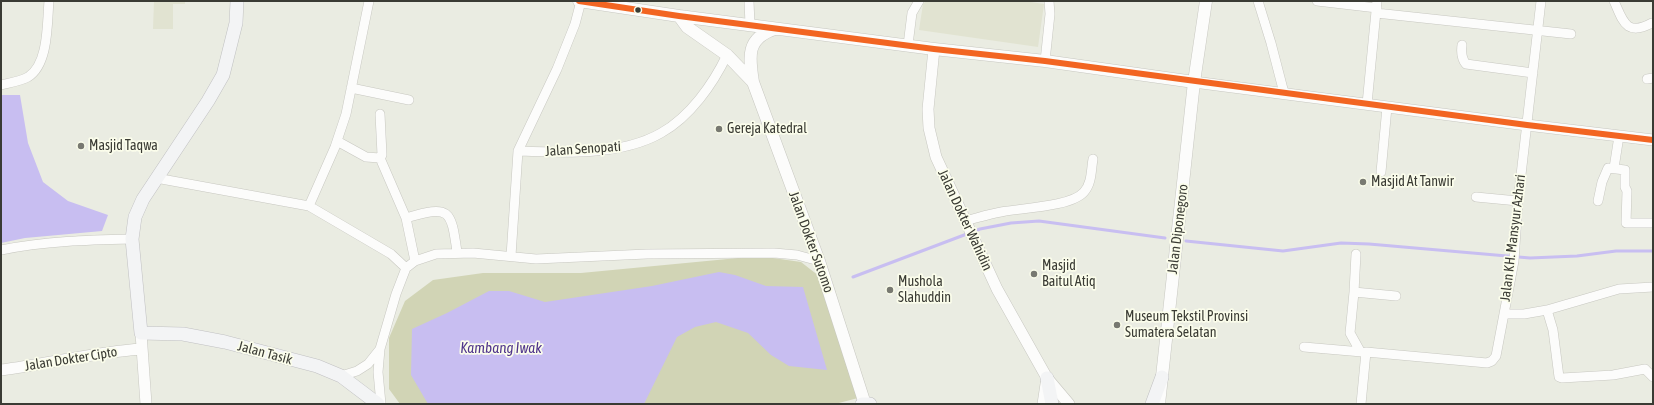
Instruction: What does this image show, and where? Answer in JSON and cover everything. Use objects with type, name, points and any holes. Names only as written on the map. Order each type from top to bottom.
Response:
[{"type":"main road","points":[[141,333],[132,239],[135,217],[142,199],[208,101],[223,75],[236,23],[237,1]]},
{"type":"main road","points":[[580,1],[607,3],[679,16],[934,49],[1045,61],[1194,82]]},
{"type":"main road","name":"Jalan Diponegoro","points":[[1159,404],[1194,82],[1206,1]]},
{"type":"main road","points":[[679,16],[687,27],[727,55],[753,82]]},
{"type":"main road","points":[[753,82],[750,61],[754,42],[764,32],[776,28]]},
{"type":"main road","name":"Jalan Dokter Sutomo","points":[[753,82],[819,261],[865,404]]},
{"type":"main road","name":"Jalan Tasik","points":[[141,333],[183,334],[225,342],[317,366],[341,376],[378,404]]},
{"type":"main road","points":[[1152,404],[1162,377]]},
{"type":"main road","points":[[1047,378],[1052,404]]},
{"type":"main road","points":[[862,404],[870,404]]},
{"type":"street","points":[[1,85],[28,77],[42,58],[45,44],[49,1]]},
{"type":"street","points":[[308,206],[337,141],[346,114],[369,1]]},
{"type":"street","points":[[511,256],[518,151],[560,62],[575,24],[580,1]]},
{"type":"street","points":[[749,1],[750,25]]},
{"type":"street","points":[[908,45],[912,13],[919,1]]},
{"type":"street","points":[[1045,61],[1050,14],[1049,1]]},
{"type":"street","points":[[1258,1],[1284,93]]},
{"type":"street","points":[[1317,1],[1377,7],[1571,34]]},
{"type":"street","name":"Jalan KH. Mansyur Azhari","points":[[1304,346],[1487,363],[1492,361],[1496,356],[1514,261],[1518,201],[1541,1]]},
{"type":"street","points":[[1614,1],[1625,24],[1638,28],[1646,27],[1653,23]]},
{"type":"street","points":[[1367,104],[1377,7]]},
{"type":"street","points":[[1462,45],[1461,54],[1463,61],[1466,64],[1533,73]]},
{"type":"street","name":"Jalan Dokter Wahidin","points":[[934,49],[928,109],[929,128],[936,157],[997,289],[1047,378],[1069,404]]},
{"type":"street","name":"Jalan Senopati","points":[[518,151],[592,151],[627,146],[650,138],[672,126],[687,111],[718,73],[727,55]]},
{"type":"street","points":[[1194,82],[1653,140]]},
{"type":"street","points":[[351,88],[409,100]]},
{"type":"street","points":[[1381,172],[1387,107]]},
{"type":"street","points":[[380,114],[382,156],[380,158],[406,218],[415,261]]},
{"type":"street","points":[[1614,168],[1619,136]]},
{"type":"street","points":[[337,141],[366,157],[380,158]]},
{"type":"street","points":[[969,229],[1000,212],[1046,206],[1072,199],[1084,193],[1090,183],[1093,160]]},
{"type":"street","points":[[1598,201],[1602,182],[1608,168],[1625,170],[1625,187],[1627,191],[1626,223],[1653,223]]},
{"type":"street","points":[[156,178],[308,206],[391,254],[406,268]]},
{"type":"street","points":[[1476,197],[1518,201]]},
{"type":"street","points":[[406,218],[421,213],[440,211],[448,215],[452,221],[457,252]]},
{"type":"street","points":[[1,250],[28,244],[80,240],[132,239]]},
{"type":"street","points":[[382,404],[378,372],[380,349],[396,294],[406,268],[415,261],[436,254],[457,252],[536,259],[647,254],[774,253],[797,255],[819,261]]},
{"type":"street","points":[[1356,254],[1350,333],[1363,352],[1361,404]]},
{"type":"street","points":[[1504,314],[1524,314],[1547,310],[1619,289],[1653,287]]},
{"type":"street","points":[[1354,292],[1396,296]]},
{"type":"street","points":[[1547,310],[1554,330],[1559,377],[1613,375],[1645,369],[1653,377]]},
{"type":"street","points":[[141,333],[146,404]]},
{"type":"street","name":"Jalan Dokter Cipto","points":[[1,370],[105,353],[142,349]]},
{"type":"street","points":[[341,376],[357,372],[368,364],[380,349]]},
{"type":"street","points":[[1043,404],[1047,378]]},
{"type":"shaded area","points":[[154,1],[185,1],[185,4],[173,4],[173,29],[153,29]]},
{"type":"shaded area","points":[[926,1],[1024,1],[1044,4],[1038,47],[919,30],[923,4]]},
{"type":"green space","points":[[759,256],[801,262],[819,276],[858,398],[835,404],[400,404],[389,389],[389,338],[405,301],[433,280],[483,273],[581,273]]},
{"type":"water","points":[[1,95],[20,95],[28,143],[43,182],[68,201],[108,215],[102,231],[25,238],[1,243]]},
{"type":"water","name":"Kambang Iwak","points":[[719,272],[735,275],[766,286],[803,287],[827,370],[789,366],[771,355],[748,333],[716,322],[695,327],[677,337],[644,404],[428,404],[411,375],[412,329],[489,291],[509,291],[545,302],[652,286]]},
{"type":"waterway","points":[[853,277],[980,229],[1011,223],[1039,221],[1165,238]]},
{"type":"waterway","points":[[1186,241],[1283,251],[1341,243],[1369,244],[1530,258],[1577,256],[1616,251],[1653,251]]},
{"type":"transit line","points":[[579,1],[679,16],[934,49],[1045,61],[1527,125],[1653,140]]},
{"type":"place","name":"Gereja Katedral","points":[[719,129]]},
{"type":"place","name":"Masjid Taqwa","points":[[81,146]]},
{"type":"place","name":"Masjid At Tanwir","points":[[1363,182]]},
{"type":"place","name":"Masjid Baitul Atiq","points":[[1034,274]]},
{"type":"place","name":"Mushola Slahuddin","points":[[890,290]]},
{"type":"place","name":"Museum Tekstil Provinsi Sumatera Selatan","points":[[1117,325]]}]
